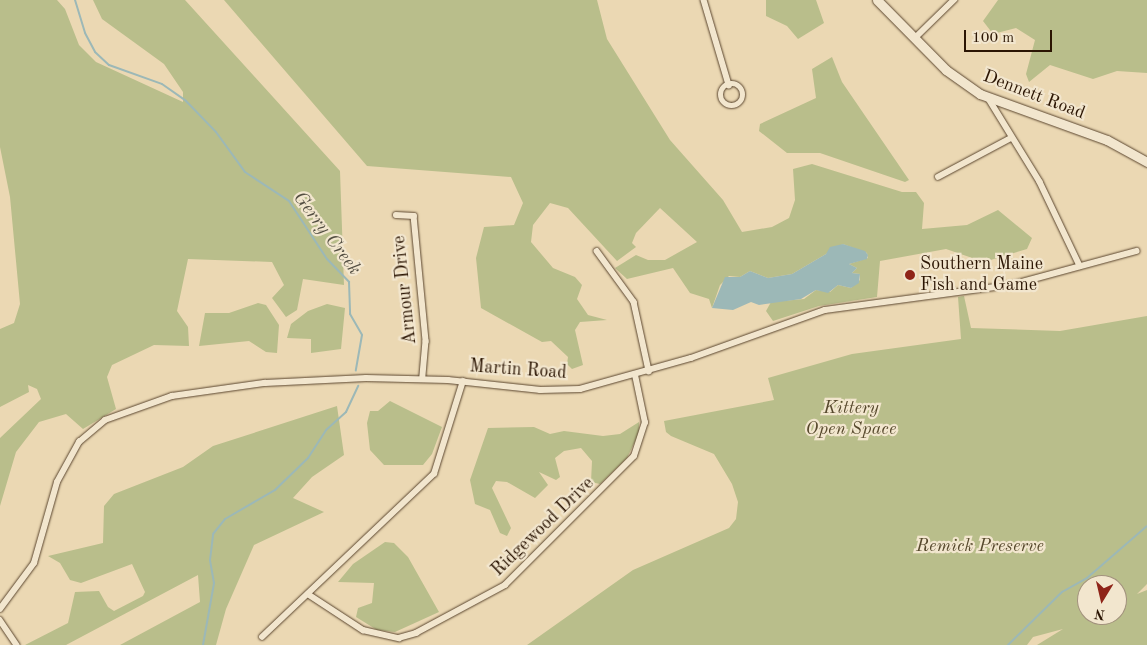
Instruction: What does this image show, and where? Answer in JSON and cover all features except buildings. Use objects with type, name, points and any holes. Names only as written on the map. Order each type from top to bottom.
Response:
[{"type":"street","points":[[704,0],[729,85]]},
{"type":"street","name":"Dennett Road","points":[[878,0],[914,39],[961,82],[989,100],[1089,133],[1147,162]]},
{"type":"street","points":[[914,39],[954,0]]},
{"type":"street","points":[[989,100],[1040,182],[1080,266]]},
{"type":"street","points":[[938,177],[1011,138]]},
{"type":"street","name":"Armour Drive","points":[[396,215],[414,216],[426,341],[423,378]]},
{"type":"street","points":[[597,251],[632,298],[649,371]]},
{"type":"street","name":"Martin Road","points":[[0,609],[36,558],[52,494],[66,464],[84,436],[101,422],[172,396],[212,388],[279,382],[423,378],[559,391],[636,375],[825,310],[1010,285],[1136,251]]},
{"type":"street","name":"Ridgewood Drive","points":[[308,594],[363,630],[399,638],[416,633],[501,588],[634,456],[645,423],[636,375]]},
{"type":"street","points":[[262,637],[434,474],[463,381]]},
{"type":"street","points":[[0,620],[17,645]]},
{"type":"green space","points":[[0,0],[57,0],[65,9],[79,45],[96,62],[183,102],[183,92],[164,64],[102,19],[93,0],[185,0],[340,171],[344,285],[303,279],[297,310],[286,317],[272,298],[284,285],[272,262],[188,259],[177,311],[188,327],[189,346],[154,345],[112,365],[107,377],[116,409],[83,429],[66,414],[39,422],[16,452],[0,506],[0,438],[41,399],[37,389],[28,385],[29,392],[0,407],[0,329],[14,323],[20,304],[10,197],[0,147]]},
{"type":"green space","points":[[224,0],[597,0],[607,39],[670,140],[723,200],[742,232],[772,227],[789,218],[795,200],[793,169],[812,164],[902,192],[916,192],[924,203],[922,229],[967,225],[998,210],[1032,238],[1027,249],[984,262],[946,249],[880,261],[877,297],[819,306],[773,321],[766,311],[771,302],[804,299],[816,290],[830,292],[838,285],[851,288],[860,280],[860,274],[852,273],[857,268],[849,264],[868,258],[867,253],[843,244],[792,274],[768,278],[750,271],[740,277],[729,276],[720,285],[712,308],[709,299],[690,293],[673,268],[627,279],[615,268],[636,255],[648,260],[665,260],[697,242],[660,208],[636,233],[632,243],[636,247],[617,261],[568,208],[550,203],[533,225],[531,242],[553,268],[575,277],[582,285],[577,299],[588,315],[607,320],[580,322],[575,330],[583,365],[572,369],[567,364],[568,357],[551,341],[542,342],[481,308],[476,258],[484,227],[514,225],[523,203],[511,177],[367,166]]},
{"type":"green space","points":[[766,0],[816,0],[824,23],[798,39],[787,26],[766,16]]},
{"type":"green space","points":[[998,0],[1147,0],[1147,73],[1117,71],[1093,79],[1050,65],[1029,82],[1026,74],[1035,40],[1016,28],[993,34],[983,21]]},
{"type":"green space","points":[[832,57],[842,82],[909,180],[905,182],[820,153],[787,153],[759,131],[760,124],[816,98],[812,69]]},
{"type":"green space","name":"Remick Preserve","points":[[964,296],[971,328],[1060,331],[1147,316],[1147,584],[1137,594],[1147,590],[1147,645],[1037,645],[1063,629],[1033,637],[1027,645],[527,645],[633,570],[729,528],[736,519],[738,502],[732,484],[714,454],[671,436],[666,432],[664,421],[774,400],[768,378],[852,354],[961,339],[958,297]]},
{"type":"green space","points":[[258,303],[266,305],[279,325],[277,353],[266,352],[249,341],[199,346],[205,313],[229,313]]},
{"type":"green space","points":[[327,304],[345,308],[341,349],[311,353],[311,339],[287,338],[291,324],[308,311]]},
{"type":"green space","points":[[390,401],[442,427],[432,454],[423,465],[384,465],[370,450],[367,423],[370,411],[378,411]]},
{"type":"green space","points":[[337,406],[344,455],[312,477],[293,498],[324,512],[254,545],[226,609],[216,645],[120,645],[200,602],[198,575],[66,645],[25,645],[68,623],[75,592],[99,591],[108,607],[114,611],[143,596],[145,592],[132,564],[81,583],[70,580],[60,563],[48,556],[103,543],[104,506],[114,494],[183,467],[213,446]]},
{"type":"green space","points":[[639,422],[639,433],[627,458],[600,484],[591,482],[592,461],[581,448],[564,451],[555,458],[560,477],[556,480],[539,472],[548,485],[535,498],[507,482],[496,481],[492,488],[511,528],[507,536],[500,533],[490,510],[475,504],[470,480],[488,428],[534,427],[550,434],[564,431],[603,436],[620,434]]},
{"type":"green space","points":[[385,542],[394,543],[408,557],[439,612],[395,632],[377,630],[356,617],[358,608],[372,603],[374,583],[338,582],[353,564]]},
{"type":"water","points":[[843,244],[865,251],[868,255],[867,259],[849,264],[857,268],[852,273],[860,274],[859,283],[851,288],[838,285],[828,293],[816,290],[801,299],[759,305],[751,302],[733,310],[712,308],[725,277],[740,277],[750,271],[768,278],[792,274],[826,254],[830,247]]},
{"type":"waterway","name":"Gerry Creek","points":[[75,0],[85,33],[95,52],[109,65],[162,84],[186,101],[216,132],[245,172],[289,201],[327,259],[349,282],[350,314],[362,335],[356,370]]},
{"type":"waterway","name":"Gerry Creek","points":[[203,645],[214,583],[210,560],[213,534],[225,519],[275,490],[308,458],[326,430],[346,412],[358,386]]},
{"type":"waterway","points":[[1008,645],[1062,592],[1087,578],[1147,526]]},
{"type":"place","name":"Southern Maine Fish and Game","points":[[910,275]]},
{"type":"park label","name":"Kittery Open Space","points":[[851,419]]}]
